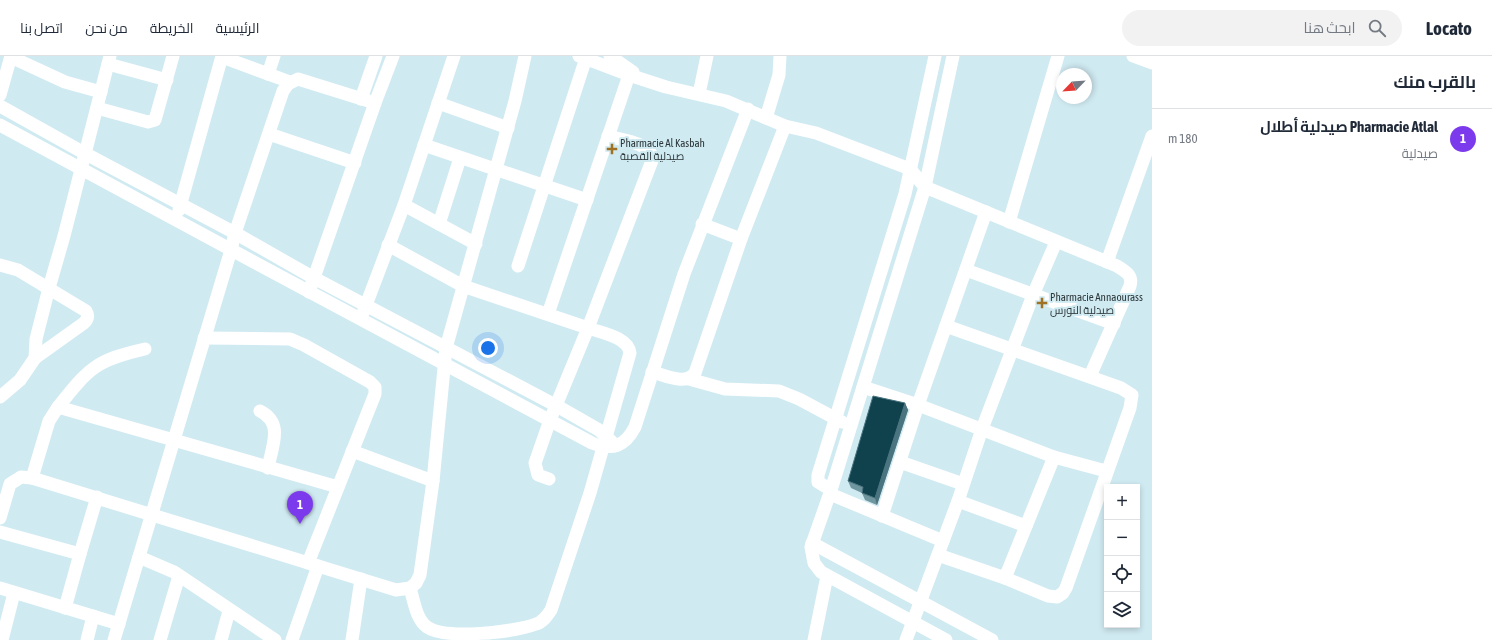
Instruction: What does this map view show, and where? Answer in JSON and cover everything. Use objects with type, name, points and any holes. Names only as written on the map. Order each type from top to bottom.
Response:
[{"type":"street","points":[[97,108],[152,122],[158,117],[173,56]]},
{"type":"street","points":[[268,74],[274,56]]},
{"type":"street","points":[[361,99],[376,56]]},
{"type":"street","points":[[309,292],[393,56]]},
{"type":"street","points":[[360,320],[404,205],[454,56]]},
{"type":"street","points":[[0,518],[10,484],[21,477],[32,478],[396,590],[410,588],[416,583],[420,576],[433,481],[446,348],[508,128],[525,56]]},
{"type":"street","points":[[610,56],[635,77]]},
{"type":"street","points":[[699,94],[708,56]]},
{"type":"street","points":[[766,118],[780,75],[780,56]]},
{"type":"street","points":[[935,56],[905,194],[817,479],[820,484],[830,492],[882,516],[943,541]]},
{"type":"street","points":[[946,640],[827,576],[814,563],[812,543],[830,492],[925,187],[953,56]]},
{"type":"street","points":[[1009,222],[1058,56]]},
{"type":"street","points":[[1133,56],[1152,63]]},
{"type":"street","points":[[176,220],[222,57],[290,82]]},
{"type":"street","points":[[518,266],[546,185],[582,57],[635,77],[726,101],[748,109],[785,126],[816,133],[910,169],[925,187],[1107,262],[1129,273],[1132,279],[1130,286],[1090,376]]},
{"type":"street","points":[[0,95],[17,58],[65,82],[101,92]]},
{"type":"street","points":[[35,358],[36,339],[86,154],[109,58],[167,80]]},
{"type":"street","points":[[548,314],[608,136],[635,77]]},
{"type":"street","points":[[114,640],[235,233],[283,91],[290,82],[298,79],[375,103]]},
{"type":"street","points":[[438,103],[508,128]]},
{"type":"street","points":[[0,106],[86,154],[235,233],[314,278],[556,406],[608,443]]},
{"type":"street","points":[[0,125],[360,320],[444,362],[592,443],[608,443],[625,442],[635,427],[684,274],[702,224],[748,109]]},
{"type":"street","points":[[689,379],[695,373],[741,239],[785,126]]},
{"type":"street","points":[[269,134],[355,163]]},
{"type":"street","points":[[549,480],[538,475],[535,463],[550,420],[588,328],[653,158],[650,151],[642,146],[608,136]]},
{"type":"street","points":[[1107,262],[1152,136]]},
{"type":"street","points":[[424,145],[460,158],[496,168],[587,200]]},
{"type":"street","points":[[439,224],[460,158]]},
{"type":"street","points":[[404,205],[476,244]]},
{"type":"street","points":[[882,516],[918,405],[986,212]]},
{"type":"street","points":[[702,224],[741,239]]},
{"type":"street","points":[[906,640],[958,501],[982,429],[1033,295],[1056,242]]},
{"type":"street","points":[[388,245],[463,286],[620,340],[629,349],[629,359],[608,443],[551,610],[545,619],[537,624],[518,628],[443,634],[435,632],[423,623],[417,612],[410,588]]},
{"type":"street","points":[[0,265],[18,270],[86,311],[88,316],[84,323],[35,358],[20,380],[0,397]]},
{"type":"street","points":[[966,270],[1114,324]]},
{"type":"street","points":[[938,555],[1005,578],[1048,596],[1057,597],[1063,593],[1078,557],[1132,398],[1130,394],[1121,388],[1090,376],[946,326]]},
{"type":"street","points":[[204,338],[290,340],[304,345],[370,382],[375,388],[375,394],[338,487],[313,565],[292,640]]},
{"type":"street","points":[[32,478],[49,421],[58,407],[91,369],[118,356],[145,349]]},
{"type":"street","points":[[652,372],[683,380],[689,379],[725,389],[779,392],[799,399],[835,420],[851,425]]},
{"type":"street","points":[[863,387],[918,405],[1054,457],[1106,471]]},
{"type":"street","points":[[58,407],[338,487]]},
{"type":"street","points":[[260,411],[273,421],[275,428],[268,468]]},
{"type":"street","points":[[352,451],[433,481]]},
{"type":"street","points":[[1005,578],[1054,457]]},
{"type":"street","points":[[900,462],[963,484]]},
{"type":"street","points":[[66,608],[97,498]]},
{"type":"street","points":[[958,501],[1026,526]]},
{"type":"street","points":[[0,532],[80,554]]},
{"type":"street","points":[[812,543],[992,640]]},
{"type":"street","points":[[139,557],[167,568],[274,640]]},
{"type":"street","points":[[160,640],[180,576]]},
{"type":"street","points":[[814,640],[827,576]]},
{"type":"street","points":[[352,640],[361,579]]},
{"type":"street","points":[[0,588],[119,624]]},
{"type":"street","points":[[2,640],[14,593]]},
{"type":"street","points":[[221,640],[229,610]]},
{"type":"street","points":[[87,640],[93,616]]},
{"type":"building","points":[[873,396],[905,403],[875,498],[862,493],[863,487],[848,481]]},
{"type":"place","name":"Pharmacie Al Kasbah صيدلية القصبة","points":[[612,149]]},
{"type":"place","name":"Pharmacie Annaourass صيدلية النورس","points":[[1042,303]]},
{"type":"place","name":"Pharmacie Atlal صيدلية أطلال","points":[[300,524]]}]
